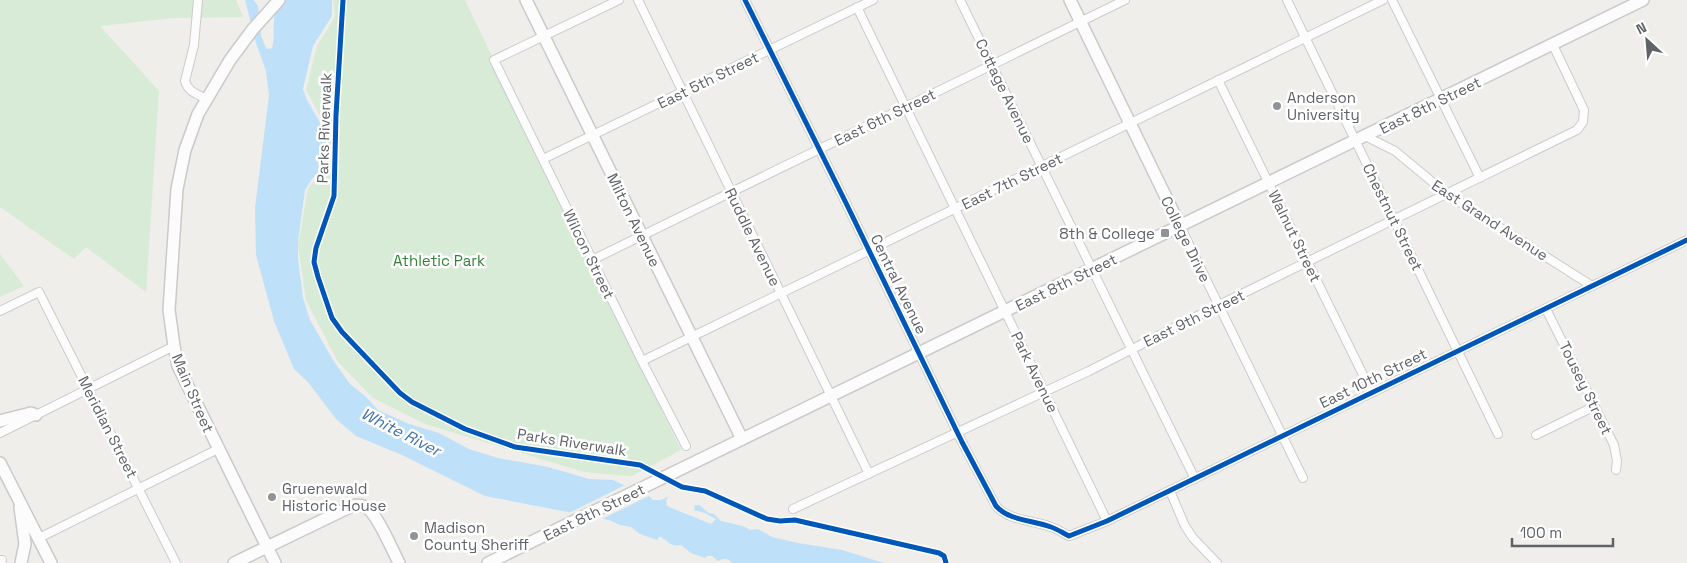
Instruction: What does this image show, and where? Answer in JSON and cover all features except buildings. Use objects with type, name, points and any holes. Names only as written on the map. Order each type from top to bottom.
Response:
[{"type":"main road","name":"Main Street","points":[[275,563],[178,366],[169,310],[177,189],[185,150],[195,121],[230,60],[253,29],[279,0]]},
{"type":"main road","name":"Milton Avenue","points":[[526,0],[742,439]]},
{"type":"main road","name":"College Drive","points":[[1070,0],[1180,226]]},
{"type":"main road","name":"East 8th Street","points":[[488,563],[1643,0]]},
{"type":"main road","points":[[0,421],[31,413],[36,415]]},
{"type":"main road","points":[[0,463],[51,563]]},
{"type":"main road","points":[[18,498],[25,544],[21,563]]},
{"type":"main road","points":[[234,563],[352,506],[364,506],[372,512],[399,563]]},
{"type":"street","points":[[198,0],[194,45],[185,81],[186,87],[192,92],[207,99]]},
{"type":"street","points":[[544,36],[619,0]]},
{"type":"street","name":"Ruddle Avenue","points":[[638,0],[869,474]]},
{"type":"street","name":"Central Avenue","points":[[745,0],[957,432],[1000,510],[1008,515],[1051,527],[1069,536]]},
{"type":"street","name":"East 5th Street","points":[[543,159],[873,0]]},
{"type":"street","name":"Cottage Avenue","points":[[960,0],[1195,478]]},
{"type":"street","name":"East 6th Street","points":[[592,260],[1125,0]]},
{"type":"street","name":"Chestnut Street","points":[[1287,0],[1305,38],[1360,139],[1394,220],[1498,434]]},
{"type":"street","name":"East 7th Street","points":[[642,361],[1383,0]]},
{"type":"street","points":[[1392,0],[1480,178]]},
{"type":"street","name":"Park Avenue","points":[[857,8],[1107,521]]},
{"type":"street","name":"Wilcon Street","points":[[544,36],[494,60],[642,361],[686,446]]},
{"type":"street","name":"East 9th Street","points":[[794,508],[1089,371],[1578,130],[1585,116],[1583,106],[1553,45]]},
{"type":"street","name":"Walnut Street","points":[[1218,80],[1372,393]]},
{"type":"street","name":"East Grand Avenue","points":[[1360,139],[1395,151],[1447,194],[1592,286]]},
{"type":"street","name":"College Drive","points":[[1180,226],[1303,478]]},
{"type":"street","name":"East 10th Street","points":[[1069,536],[1107,521],[1170,491],[1687,240]]},
{"type":"street","name":"Meridian Street","points":[[0,311],[39,292],[176,563]]},
{"type":"street","name":"Tousey Street","points":[[1546,309],[1614,445],[1617,461],[1616,470]]},
{"type":"street","points":[[0,433],[174,346]]},
{"type":"street","points":[[1536,435],[1595,406]]},
{"type":"street","points":[[39,538],[218,449]]},
{"type":"street","points":[[1170,491],[1185,526],[1193,538],[1218,563]]},
{"type":"green space","points":[[0,0],[236,0],[243,17],[173,18],[100,26],[159,91],[146,292],[86,247],[74,259],[0,207]]},
{"type":"green space","name":"Athletic Park","points":[[333,0],[465,0],[681,450],[632,476],[584,472],[425,424],[373,398],[338,362],[306,300],[298,245],[308,189],[326,165],[329,133],[306,90],[317,46],[335,17]]},
{"type":"green space","points":[[0,254],[24,286],[0,297]]},
{"type":"water","name":"White River","points":[[245,0],[254,0],[258,6],[261,36],[268,49],[272,48],[273,44],[274,18],[279,0],[332,0],[332,16],[313,46],[303,89],[307,100],[326,133],[326,152],[323,167],[305,190],[298,241],[298,259],[303,298],[310,320],[333,360],[350,384],[378,410],[409,424],[439,433],[469,449],[498,458],[548,467],[589,479],[613,480],[653,500],[661,500],[667,497],[666,505],[669,507],[711,524],[716,519],[694,510],[695,505],[699,505],[709,513],[714,514],[721,521],[743,526],[750,530],[758,529],[772,537],[842,550],[884,563],[732,563],[726,559],[718,561],[712,556],[705,558],[691,553],[681,545],[672,545],[661,537],[657,540],[640,534],[631,527],[609,520],[485,496],[402,455],[356,436],[336,419],[308,382],[294,369],[274,321],[256,255],[255,208],[269,95],[266,71],[256,43]]},
{"type":"pier","points":[[627,484],[651,495],[600,520],[565,515]]},
{"type":"cycle path","name":"Parks Riverwalk","points":[[343,0],[336,115],[334,196],[316,248],[314,262],[332,318],[342,332],[400,393],[412,402],[465,429],[515,447],[640,465],[682,487],[705,491],[767,519],[780,521],[795,520],[939,553],[944,556],[946,563]]},
{"type":"cycle path","points":[[745,0],[962,442],[996,506],[1008,515],[1051,527],[1069,536],[1107,521],[1687,240]]},
{"type":"place","name":"Anderson University","points":[[1277,106]]},
{"type":"place","name":"8th & College","points":[[1165,233]]},
{"type":"place","name":"Gruenewald Historic House","points":[[272,497]]},
{"type":"place","name":"Madison County Sheriff","points":[[414,536]]}]
